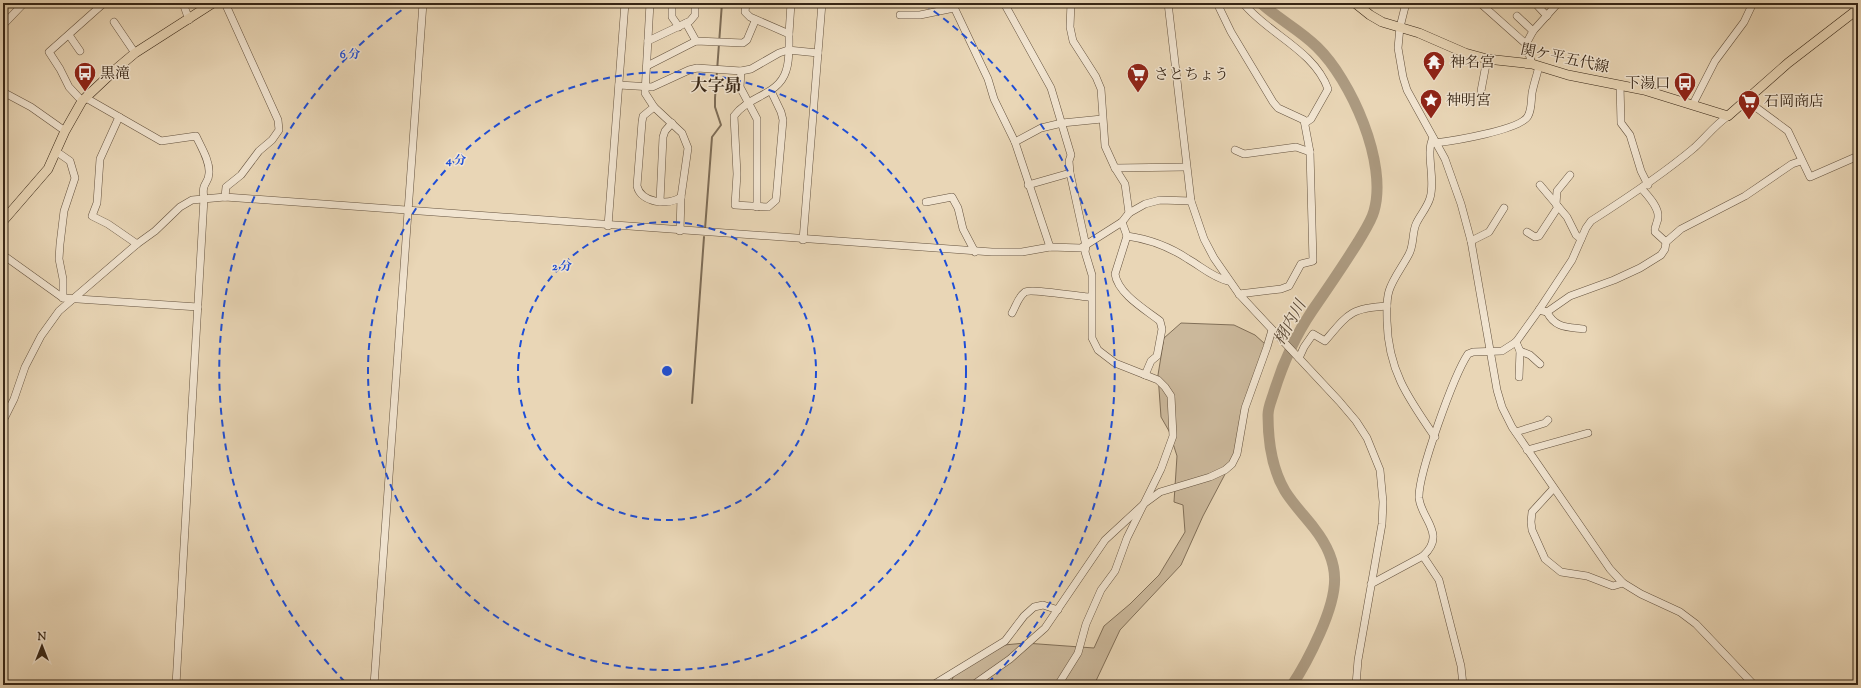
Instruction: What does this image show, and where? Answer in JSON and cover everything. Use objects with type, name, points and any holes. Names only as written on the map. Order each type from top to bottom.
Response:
[{"type":"main road","points":[[3,221],[48,169],[57,152],[65,131],[84,100],[116,69],[135,54],[213,3]]},
{"type":"main road","name":"関ケ平五代線","points":[[1355,3],[1382,22],[1419,33],[1465,53],[1487,60],[1536,65],[1568,75],[1620,85],[1693,104],[1728,116]]},
{"type":"main road","points":[[1728,116],[1788,63],[1858,9]]},
{"type":"street","points":[[3,25],[24,3]]},
{"type":"street","points":[[104,3],[49,52],[69,87],[84,100],[119,117],[161,141],[196,136],[209,165],[210,175],[202,188],[204,198],[176,685]]},
{"type":"street","points":[[183,3],[189,20]]},
{"type":"street","points":[[225,3],[278,120],[278,130],[272,140],[259,151],[240,175],[226,187],[225,197]]},
{"type":"street","points":[[374,685],[423,3]]},
{"type":"street","points":[[608,226],[625,3]]},
{"type":"street","points":[[650,3],[645,87],[647,97],[654,107],[682,133],[688,148],[681,197],[680,231]]},
{"type":"street","points":[[672,3],[672,17],[679,27]]},
{"type":"street","points":[[648,41],[686,23],[695,15],[695,3]]},
{"type":"street","points":[[746,3],[745,12],[755,21],[789,34]]},
{"type":"street","points":[[771,91],[781,112],[783,120],[778,194],[773,204],[768,207],[735,205],[737,174],[734,116],[747,102],[771,91],[784,76],[787,69],[791,3]]},
{"type":"street","points":[[803,240],[822,3]]},
{"type":"street","points":[[1004,3],[1051,88],[1071,155],[1069,161],[1070,173],[1092,275],[1092,338],[1098,350],[1115,362],[1158,380],[1171,396],[1174,436],[1161,469],[1127,538],[1115,571],[1101,590],[1086,624],[1078,653],[1058,685]]},
{"type":"street","points":[[1070,3],[1070,27],[1073,41],[1096,77],[1101,89],[1105,146],[1115,168],[1125,184],[1129,213]]},
{"type":"street","points":[[1168,3],[1191,201],[1204,239],[1228,281],[1356,421],[1375,456],[1380,470],[1383,510],[1380,545],[1371,584],[1358,660],[1356,685]]},
{"type":"street","points":[[1217,3],[1231,32],[1273,102],[1278,108],[1304,120],[1310,152],[1313,261],[1301,264],[1289,286],[1281,290],[1239,294]]},
{"type":"street","points":[[1243,3],[1253,14],[1289,42],[1318,71],[1326,82],[1328,89],[1311,119],[1305,123]]},
{"type":"street","points":[[1406,3],[1400,28],[1398,48],[1402,77],[1407,90],[1445,159],[1462,204],[1471,241],[1492,352],[1497,390],[1502,407],[1527,450],[1610,569],[1623,583],[1641,594],[1680,612],[1696,624],[1754,685]]},
{"type":"street","points":[[1435,437],[1403,390],[1396,370],[1389,346],[1387,306],[1389,291],[1410,252],[1416,224],[1426,209],[1431,196],[1433,181],[1430,144],[1434,140],[1463,140],[1517,125],[1525,121],[1530,109],[1536,65],[1526,44],[1480,3]]},
{"type":"street","points":[[1535,3],[1547,16]]},
{"type":"street","points":[[1526,44],[1533,31],[1558,3]]},
{"type":"street","points":[[1693,104],[1715,61],[1744,22],[1753,3]]},
{"type":"street","points":[[900,15],[920,15],[953,5],[988,80],[994,99],[1015,142],[1028,185],[1050,247]]},
{"type":"street","points":[[1517,16],[1533,31]]},
{"type":"street","points":[[647,66],[696,41],[743,43],[747,40],[755,21]]},
{"type":"street","points":[[114,22],[135,54]]},
{"type":"street","points":[[686,23],[696,41]]},
{"type":"street","points":[[69,35],[80,51]]},
{"type":"street","points":[[619,85],[645,87],[659,85],[689,70],[716,69],[741,71],[751,69],[779,53],[788,50],[818,53]]},
{"type":"street","points":[[1481,91],[1487,60]]},
{"type":"street","points":[[741,71],[740,87],[757,119],[757,207]]},
{"type":"street","points":[[1620,85],[1621,123],[1630,135],[1645,187],[1657,210],[1659,218],[1654,226],[1654,232],[1666,242]]},
{"type":"street","points":[[3,92],[31,106],[65,131]]},
{"type":"street","points":[[1746,100],[1788,131],[1801,161],[1810,177],[1858,156]]},
{"type":"street","points":[[654,107],[644,116],[642,122],[637,186],[638,192],[648,200],[673,201],[681,197]]},
{"type":"street","points":[[1371,584],[1423,556],[1428,551],[1431,544],[1433,531],[1420,505],[1419,497],[1429,452],[1464,360],[1473,352],[1502,351],[1516,342],[1543,311],[1572,260],[1586,228],[1592,221],[1645,187],[1695,147],[1717,124],[1728,116]]},
{"type":"street","points":[[119,117],[100,160],[97,203],[92,216],[108,224],[137,244]]},
{"type":"street","points":[[1015,142],[1041,128],[1062,123],[1102,119]]},
{"type":"street","points":[[660,201],[663,137],[665,131],[672,123]]},
{"type":"street","points":[[1235,150],[1244,154],[1296,147],[1310,152]]},
{"type":"street","points":[[57,152],[70,161],[75,178],[64,211],[60,244],[59,259],[63,279],[63,298]]},
{"type":"street","points":[[1543,311],[1570,296],[1614,280],[1640,268],[1661,255],[1665,249],[1666,242],[1680,229],[1745,196],[1792,164],[1801,161]]},
{"type":"street","points":[[1115,168],[1186,167]]},
{"type":"street","points":[[1028,185],[1070,173]]},
{"type":"street","points":[[1527,232],[1536,237],[1539,236],[1557,206],[1557,191],[1570,175]]},
{"type":"street","points":[[1540,185],[1567,217],[1576,235],[1581,238]]},
{"type":"street","points":[[3,421],[14,399],[25,367],[41,336],[59,311],[137,244],[155,231],[180,207],[192,200],[225,197],[975,252],[1022,252],[1050,247],[1081,248],[1122,222],[1129,213],[1145,204],[1160,200],[1191,201]]},
{"type":"street","points":[[926,202],[952,197],[958,208],[963,229],[975,252]]},
{"type":"street","points":[[1471,241],[1489,232],[1504,208]]},
{"type":"street","points":[[1122,222],[1127,236],[1115,274],[1116,280],[1131,298],[1160,321],[1161,325],[1157,356],[1151,361],[1145,375]]},
{"type":"street","points":[[1127,236],[1149,240],[1186,258],[1215,277],[1228,281]]},
{"type":"street","points":[[3,255],[63,298],[198,307]]},
{"type":"street","points":[[1012,313],[1020,296],[1026,291],[1033,290],[1046,293],[1092,297]]},
{"type":"street","points":[[1297,356],[1313,334],[1325,341],[1351,313],[1359,308],[1387,306]]},
{"type":"street","points":[[1543,311],[1560,327],[1583,329]]},
{"type":"street","points":[[973,685],[1010,659],[1045,628],[1105,540],[1145,503],[1160,492],[1210,477],[1225,470],[1232,464],[1237,454],[1245,408],[1268,347],[1272,330]]},
{"type":"street","points":[[1516,342],[1520,351],[1519,377]]},
{"type":"street","points":[[1520,351],[1530,356],[1540,364]]},
{"type":"street","points":[[1516,432],[1545,423],[1548,420]]},
{"type":"street","points":[[1527,450],[1588,433]]},
{"type":"street","points":[[1553,489],[1532,512],[1532,530],[1545,559],[1561,572],[1587,576],[1613,586],[1623,583]]},
{"type":"street","points":[[1423,556],[1439,580],[1460,666],[1462,685]]},
{"type":"street","points":[[933,685],[1005,641],[1024,616],[1034,607],[1043,605],[1058,610]]},
{"type":"shaded area","points":[[1181,323],[1234,325],[1255,335],[1265,344],[1233,459],[1203,516],[1181,565],[1120,630],[1094,685],[949,685],[957,670],[994,646],[1025,643],[1094,648],[1104,626],[1130,604],[1159,575],[1185,532],[1183,505],[1174,502],[1177,456],[1169,431],[1161,417],[1158,375],[1164,338]]},
{"type":"waterway","points":[[705,229],[712,137],[721,125],[715,107],[715,98],[722,3]]},
{"type":"waterway","name":"栩内川","points":[[1261,3],[1303,35],[1317,47],[1330,62],[1354,101],[1364,123],[1376,170],[1377,192],[1371,219],[1347,260],[1306,320],[1295,340],[1281,371],[1270,403],[1268,415],[1270,444],[1277,473],[1288,496],[1323,541],[1330,554],[1335,579],[1331,604],[1320,633],[1311,653],[1292,685]]},
{"type":"waterway","points":[[692,403],[704,237]]},
{"type":"place","name":"神名宮","points":[[1434,82]]},
{"type":"place","name":"黒滝","points":[[85,92]]},
{"type":"place","name":"さとちょう","points":[[1138,94]]},
{"type":"place","name":"下湯口","points":[[1685,102]]},
{"type":"place","name":"神明宮","points":[[1431,120]]},
{"type":"place","name":"石岡商店","points":[[1749,120]]},
{"type":"district","name":"大字昴","points":[[716,85]]}]
